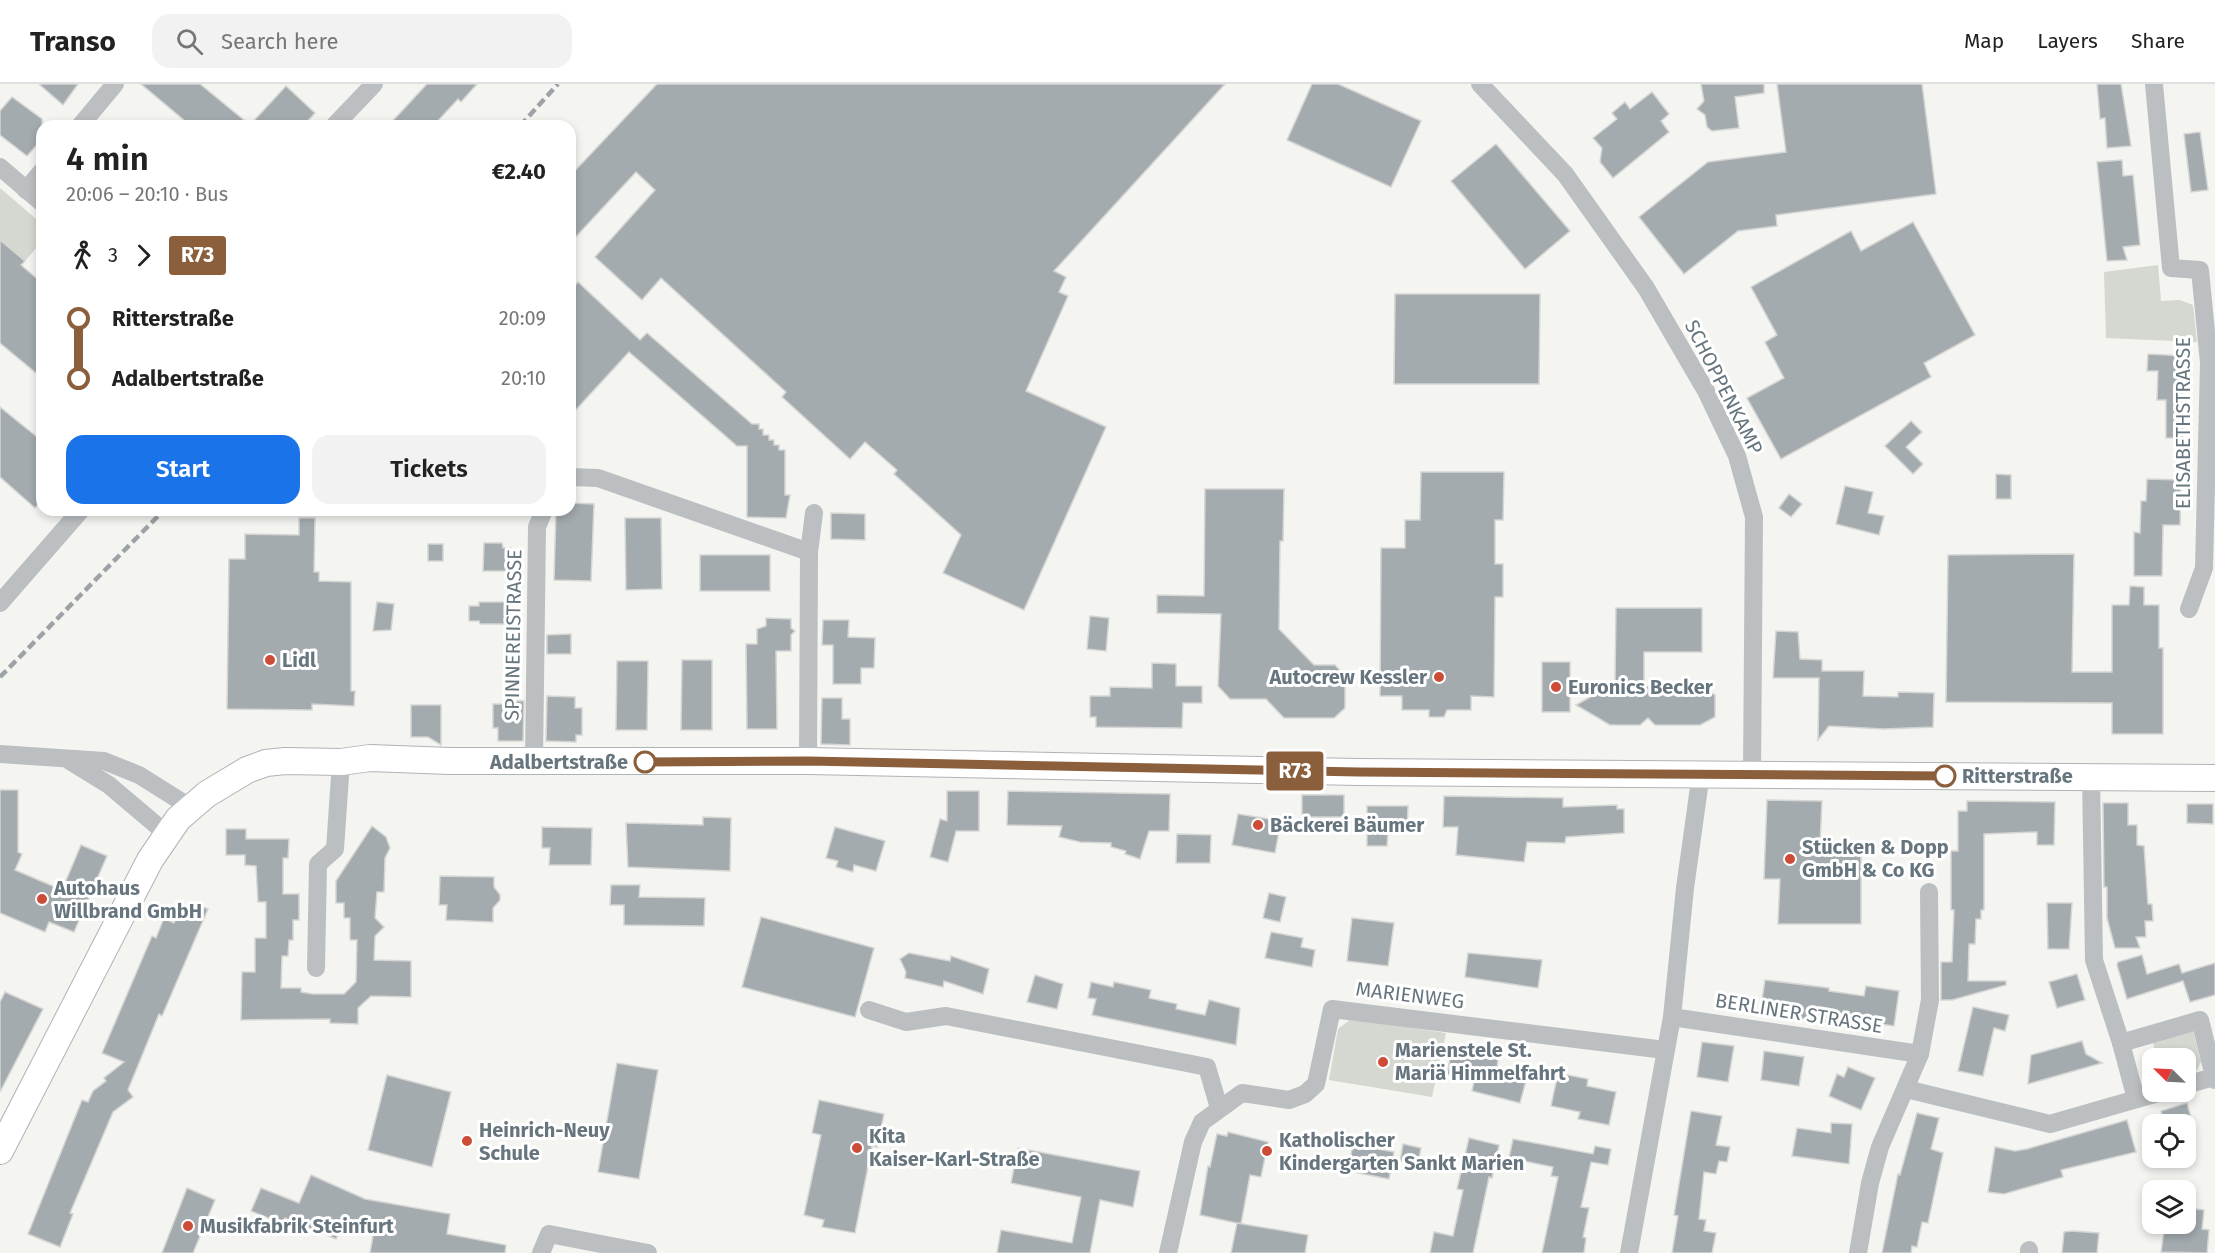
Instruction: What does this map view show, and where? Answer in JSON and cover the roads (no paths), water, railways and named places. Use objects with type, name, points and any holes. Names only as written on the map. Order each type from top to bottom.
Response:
[{"type":"main road","points":[[0,1151],[150,860],[167,834],[190,807],[226,781],[266,763],[341,762],[370,758],[534,761],[808,761],[1347,772],[1701,772],[2215,778]]},
{"type":"street","points":[[85,120],[116,84]]},
{"type":"street","points":[[340,120],[374,84]]},
{"type":"street","name":"SCHOPPENKAMP","points":[[1480,84],[1564,174],[1646,288],[1706,391],[1737,456],[1754,518],[1752,773]]},
{"type":"street","name":"ELISABETHSTRASSE","points":[[2154,84],[2171,268],[2200,270],[2212,363],[2204,568],[2189,609]]},
{"type":"street","points":[[0,167],[36,198]]},
{"type":"street","points":[[26,190],[36,178]]},
{"type":"street","points":[[576,477],[598,478],[809,552]]},
{"type":"street","points":[[808,761],[809,552],[814,513]]},
{"type":"street","points":[[0,603],[76,516]]},
{"type":"street","name":"SPINNEREISTRASSE","points":[[534,761],[537,527],[542,516]]},
{"type":"street","points":[[0,754],[104,761],[123,767],[159,785],[190,807]]},
{"type":"street","points":[[66,758],[110,785],[167,834]]},
{"type":"street","points":[[315,968],[318,864],[334,849],[341,762]]},
{"type":"street","points":[[1629,1253],[1672,1017],[1684,888],[1701,772]]},
{"type":"street","points":[[2091,776],[2094,960],[2121,1042],[2136,1099]]},
{"type":"street","points":[[1858,1253],[1870,1183],[1880,1146],[1920,1054],[1930,1000],[1929,892]]},
{"type":"street","name":"MARIENWEG","points":[[1168,1253],[1192,1142],[1202,1122],[1242,1093],[1289,1100],[1305,1094],[1316,1084],[1332,1009],[1665,1050]]},
{"type":"street","points":[[869,1010],[906,1022],[946,1016],[1207,1068],[1219,1108]]},
{"type":"street","name":"BERLINER STRASSE","points":[[1672,1017],[1920,1054]]},
{"type":"street","points":[[2121,1042],[2207,1018],[2215,1079],[2196,1083]]},
{"type":"street","points":[[1906,1089],[2050,1124],[2142,1097]]},
{"type":"street","points":[[541,1253],[549,1234],[648,1253]]},
{"type":"railway","points":[[525,120],[558,84]]},
{"type":"railway","points":[[0,677],[158,516]]},
{"type":"place","name":"Lidl","points":[[270,660]]},
{"type":"place","name":"Autocrew Kessler","points":[[1439,677]]},
{"type":"place","name":"Euronics Becker","points":[[1556,687]]},
{"type":"place","name":"Adalbertstraße","points":[[645,762]]},
{"type":"place","name":"Ritterstraße","points":[[1945,776]]},
{"type":"place","name":"Bäckerei Bäumer","points":[[1258,825]]},
{"type":"place","name":"Stücken & Dopp GmbH & Co KG","points":[[1790,859]]},
{"type":"place","name":"Autohaus Willbrand GmbH","points":[[42,899]]},
{"type":"place","name":"Marienstele St. Mariä Himmelfahrt","points":[[1383,1062]]},
{"type":"place","name":"Heinrich-Neuy Schule","points":[[467,1141]]},
{"type":"place","name":"Kita Kaiser-Karl-Straße","points":[[857,1148]]},
{"type":"place","name":"Katholischer Kindergarten Sankt Marien","points":[[1267,1151]]},
{"type":"place","name":"Musikfabrik Steinfurt","points":[[188,1226]]}]
